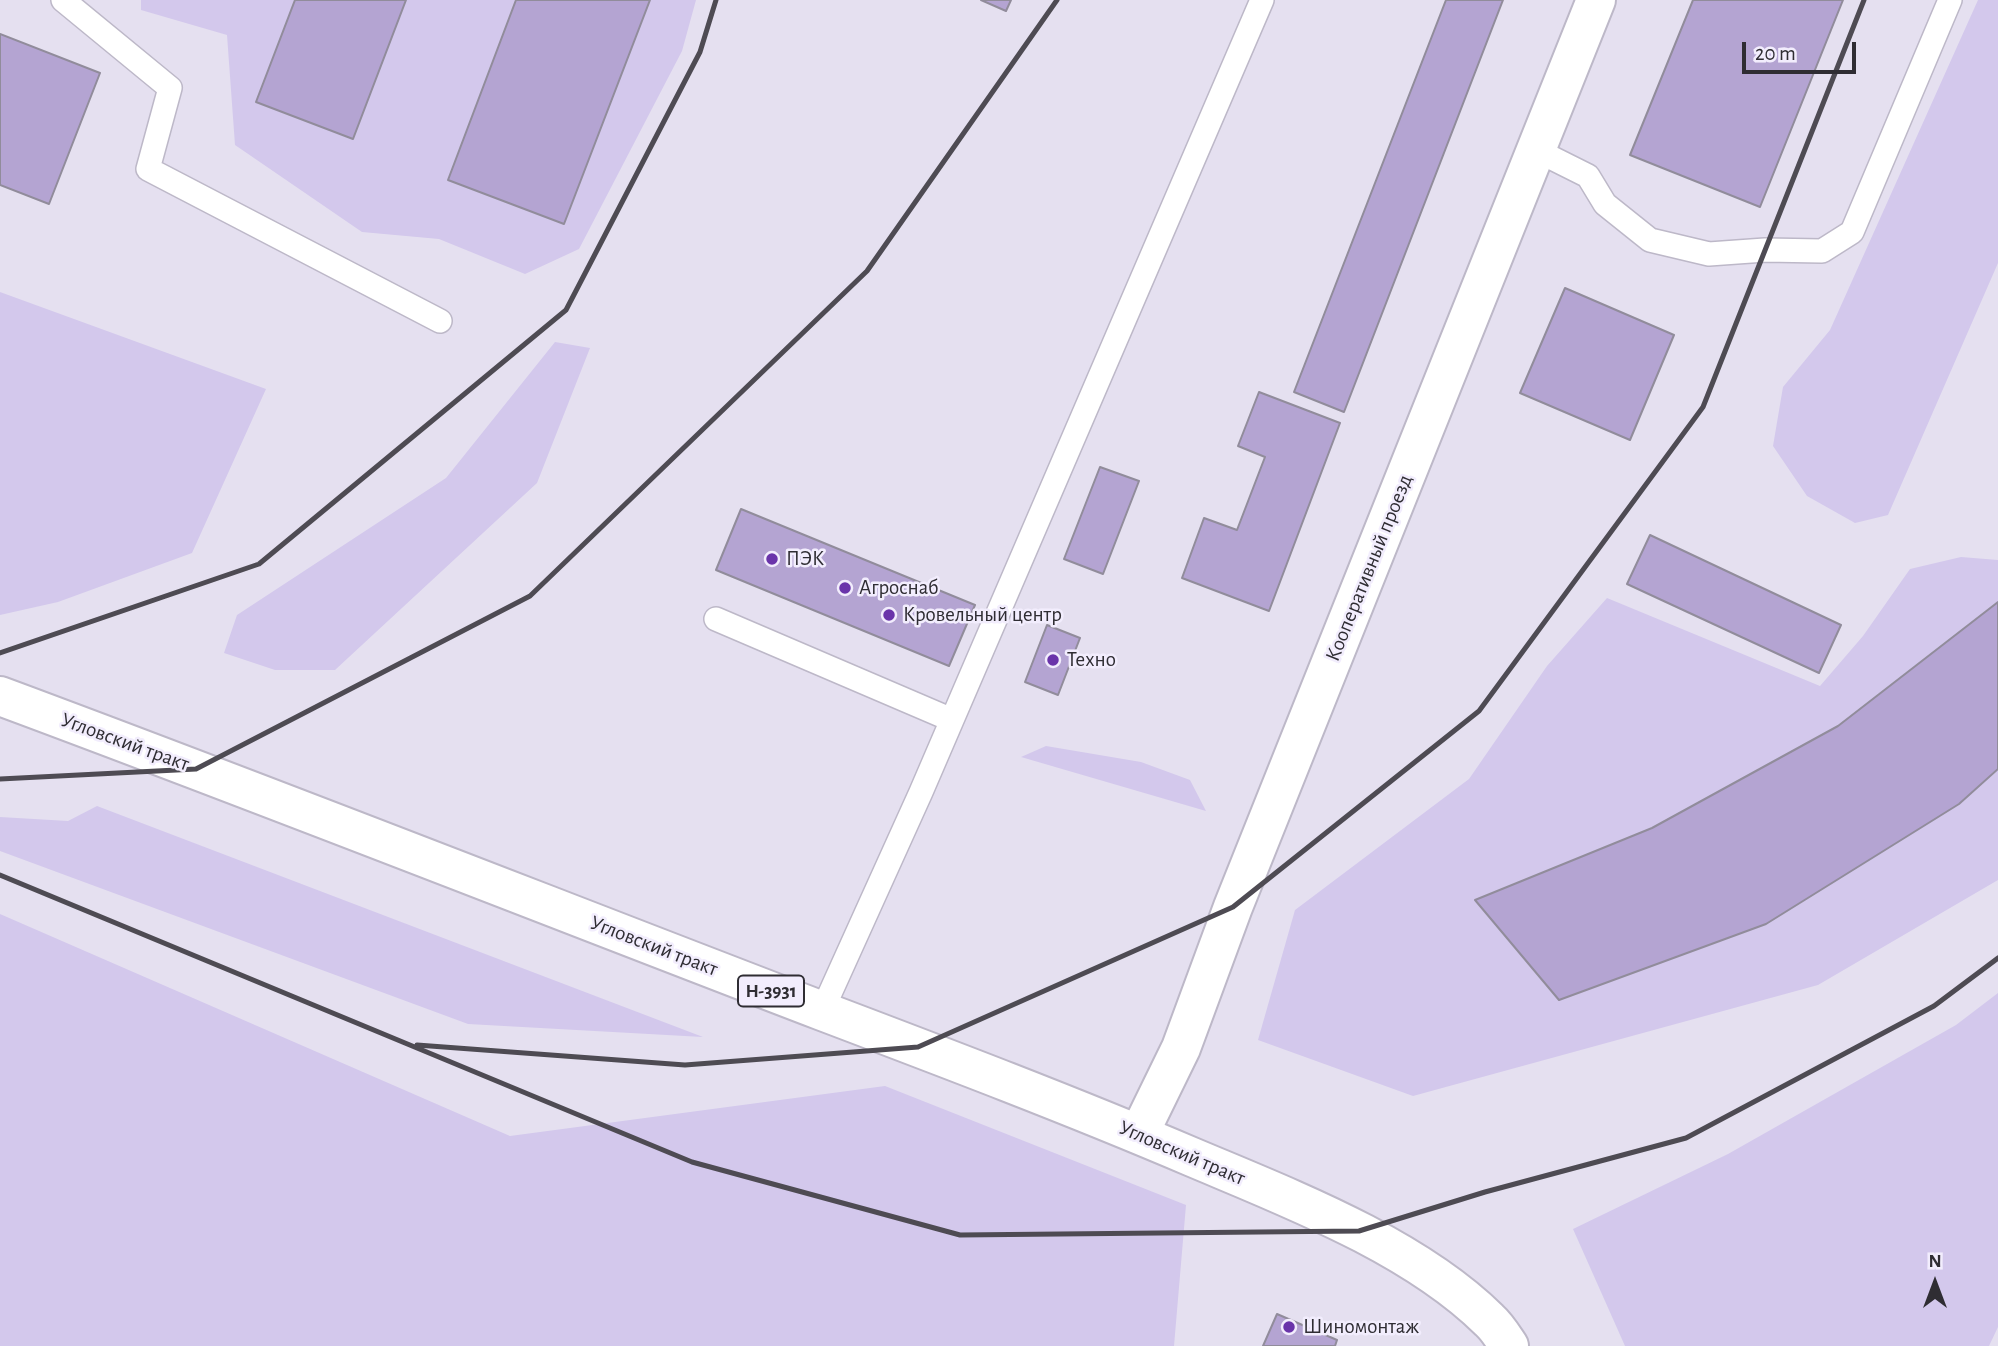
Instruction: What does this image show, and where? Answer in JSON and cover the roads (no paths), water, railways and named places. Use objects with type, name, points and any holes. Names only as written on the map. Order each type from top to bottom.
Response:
[{"type":"main road","name":"Кооперативный проезд","points":[[1139,1134],[1181,1048],[1233,906],[1596,0]]},
{"type":"main road","name":"Угловский тракт","points":[[0,696],[221,778],[822,1011],[1139,1134],[1251,1181],[1359,1231],[1436,1276],[1491,1321],[1509,1346]]},
{"type":"lane","points":[[63,0],[170,88],[148,169],[440,321]]},
{"type":"lane","points":[[822,1011],[952,720],[1262,0]]},
{"type":"lane","points":[[1536,150],[1588,176],[1605,204],[1650,240],[1709,254],[1765,250],[1822,251],[1852,232],[1950,0]]},
{"type":"lane","points":[[716,619],[952,720]]},
{"type":"railway","points":[[0,653],[259,564],[566,310],[700,52],[716,0]]},
{"type":"railway","points":[[0,779],[196,769],[530,596],[867,271],[1057,0]]},
{"type":"railway","points":[[417,1045],[685,1065],[918,1047],[1233,907],[1479,711],[1703,407],[1864,0]]},
{"type":"railway","points":[[0,875],[692,1162],[960,1235],[1359,1231],[1485,1192],[1686,1138],[1934,1006],[1998,958]]},
{"type":"place","name":"ПЭК","points":[[772,559]]},
{"type":"place","name":"Агроснаб","points":[[845,588]]},
{"type":"place","name":"Кровельный центр","points":[[889,615]]},
{"type":"place","name":"Техно","points":[[1053,660]]},
{"type":"place","name":"Шиномонтаж","points":[[1289,1327]]}]
